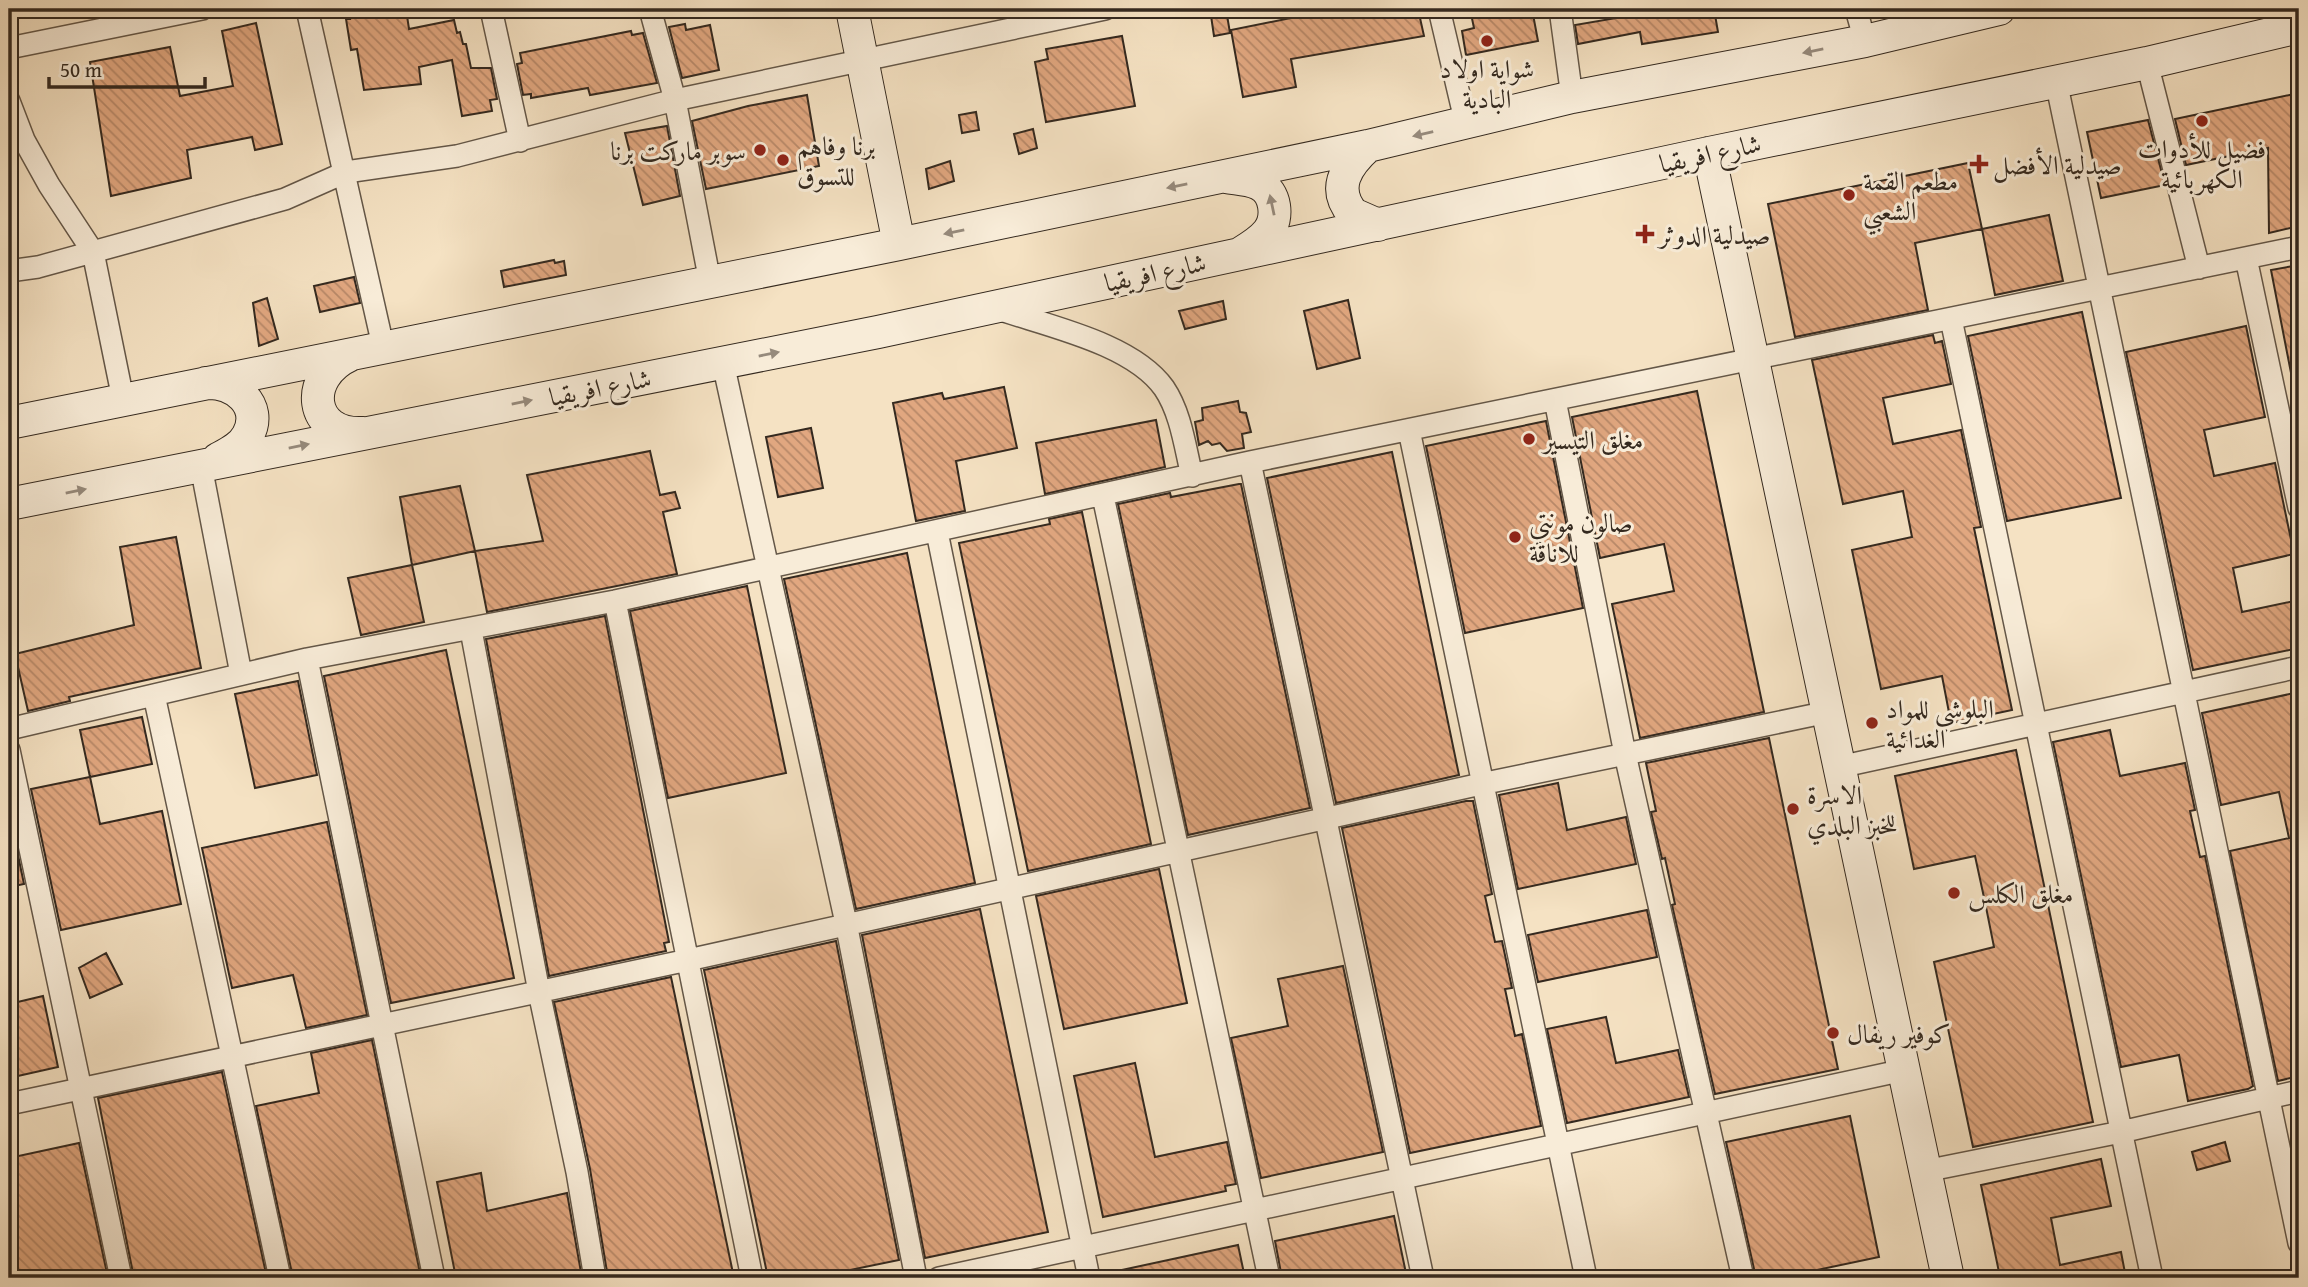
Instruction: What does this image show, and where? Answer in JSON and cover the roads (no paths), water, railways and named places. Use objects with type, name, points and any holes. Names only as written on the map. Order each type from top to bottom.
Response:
[{"type":"street","points":[[9,48],[172,12],[202,9]]},
{"type":"street","points":[[307,9],[346,172],[371,349]]},
{"type":"street","points":[[491,9],[520,141]]},
{"type":"street","points":[[650,9],[675,100],[710,282]]},
{"type":"street","points":[[852,9],[899,244]]},
{"type":"street","points":[[9,271],[93,252],[285,199],[346,172],[457,156],[675,100],[1105,9]]},
{"type":"street","points":[[1439,9],[1466,124]]},
{"type":"street","points":[[1560,9],[1572,97]]},
{"type":"street","points":[[1856,9],[1865,41]]},
{"type":"street","points":[[9,423],[1222,177],[1466,124],[1572,97],[1865,41],[1999,9]]},
{"type":"street","name":"شارع افريقيا","points":[[9,504],[993,307],[1709,153],[2147,63],[2299,27]]},
{"type":"street","points":[[2147,63],[2199,268]]},
{"type":"street","points":[[2056,81],[2299,1243]]},
{"type":"street","points":[[9,101],[24,140],[49,185],[93,252],[123,399]]},
{"type":"street","points":[[1368,146],[1343,177],[1343,193],[1353,214],[1378,225]]},
{"type":"street","points":[[1709,153],[1948,1278]]},
{"type":"street","points":[[1222,177],[1256,182],[1272,197],[1272,226],[1266,235],[1240,254]]},
{"type":"street","points":[[9,729],[307,659],[615,601],[769,565],[937,532],[1250,462],[2299,247]]},
{"type":"street","points":[[2246,258],[2299,508]]},
{"type":"street","points":[[993,307],[1108,347],[1135,360],[1151,373],[1174,406],[1192,476]]},
{"type":"street","points":[[1951,319],[2152,1278]]},
{"type":"street","points":[[365,433],[340,431],[323,415],[317,391],[327,369],[371,349]]},
{"type":"street","points":[[723,363],[846,923],[916,1278]]},
{"type":"street","points":[[198,384],[232,387],[248,402],[252,413],[248,435],[242,444],[206,465],[241,674]]},
{"type":"street","points":[[1555,400],[1625,754],[1743,1278]]},
{"type":"street","points":[[1409,430],[1586,1278]]},
{"type":"street","points":[[1250,462],[1423,1278]]},
{"type":"street","points":[[1103,496],[1269,1278]]},
{"type":"street","points":[[937,532],[1089,1278]]},
{"type":"street","points":[[615,601],[752,1278]]},
{"type":"street","points":[[471,630],[539,992],[577,1172],[595,1278]]},
{"type":"street","points":[[307,659],[434,1278]]},
{"type":"street","points":[[1839,767],[2299,667]]},
{"type":"street","points":[[155,695],[280,1278]]},
{"type":"street","points":[[9,1104],[688,960],[1481,784],[1828,712]]},
{"type":"street","points":[[9,750],[121,1278]]},
{"type":"street","points":[[939,1278],[1904,1070]]},
{"type":"street","points":[[1925,1171],[2122,1132],[2299,1091]]},
{"type":"place","name":"شواية اولاد البادية","points":[[1487,41]]},
{"type":"place","name":"فضيل للأدوات الكهربائية","points":[[2202,121]]},
{"type":"place","name":"سوبر ماركت برنا","points":[[760,150]]},
{"type":"place","name":"برنا وفاهم للتسوق","points":[[783,160]]},
{"type":"place","name":"صيدلية الأفضل","points":[[1979,164]]},
{"type":"place","name":"مطعم القمة الشعبي","points":[[1849,195]]},
{"type":"place","name":"صيدلية الدوثر","points":[[1645,234]]},
{"type":"place","name":"مغلق التيسير","points":[[1529,439]]},
{"type":"place","name":"صالون مونتي للاناقة","points":[[1515,537]]},
{"type":"place","name":"البلوشي للمواد الغدائية","points":[[1872,723]]},
{"type":"place","name":"الاسرة للخبز البلدي","points":[[1793,809]]},
{"type":"place","name":"مغلق الكلس","points":[[1954,893]]},
{"type":"place","name":"كوفير ريفال","points":[[1833,1033]]}]
